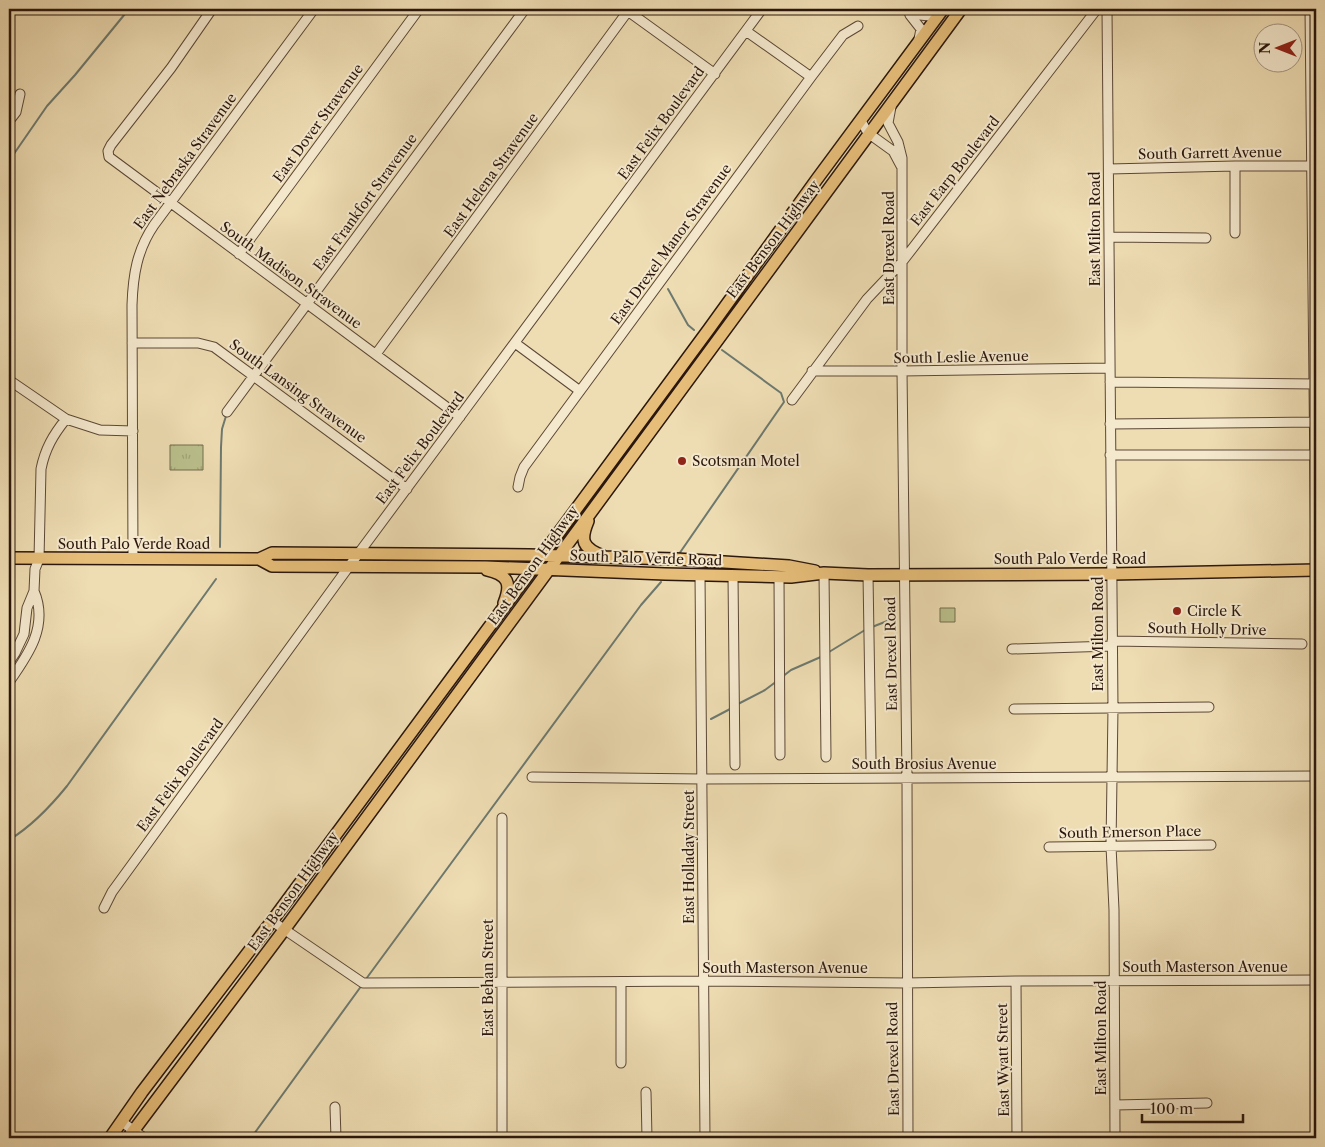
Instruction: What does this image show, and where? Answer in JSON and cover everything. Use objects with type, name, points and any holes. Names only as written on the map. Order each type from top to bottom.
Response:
[{"type":"main road","name":"East Benson Highway","points":[[130,1135],[284,930],[961,9]]},
{"type":"main road","name":"East Benson Highway","points":[[110,1138],[142,1092],[386,768],[714,322],[817,178],[941,13]]},
{"type":"main road","points":[[596,505],[583,532],[583,539],[586,546],[593,553],[606,558]]},
{"type":"main road","name":"South Palo Verde Road","points":[[9,558],[259,559],[272,553],[558,556],[676,559],[789,566],[824,573]]},
{"type":"main road","name":"South Palo Verde Road","points":[[259,559],[272,566],[476,566],[779,577],[824,573],[904,575],[1316,572]]},
{"type":"main road","points":[[476,566],[500,573],[506,581],[508,588],[507,596],[501,611]]},
{"type":"main road","points":[[386,768],[398,775]]},
{"type":"street","name":"South Madison Stravenue","points":[[212,9],[171,68],[111,145],[108,155],[113,162],[460,417]]},
{"type":"street","name":"East Nebraska Stravenue","points":[[133,559],[132,343],[133,287],[138,256],[149,233],[314,9]]},
{"type":"street","name":"East Dover Stravenue","points":[[239,254],[419,9]]},
{"type":"street","name":"East Frankfort Stravenue","points":[[227,412],[525,9]]},
{"type":"street","name":"East Felix Boulevard","points":[[104,908],[112,892],[350,565],[762,9]]},
{"type":"street","name":"East Earp Boulevard","points":[[792,400],[867,299],[902,262],[1097,9]]},
{"type":"street","name":"East Milton Road","points":[[1107,9],[1113,708],[1111,846],[1114,910],[1115,1138]]},
{"type":"street","points":[[1310,9],[1316,572]]},
{"type":"street","points":[[627,10],[715,74]]},
{"type":"street","name":"East Helena Stravenue","points":[[376,354],[627,10]]},
{"type":"street","points":[[909,10],[920,14],[941,13]]},
{"type":"street","points":[[909,10],[910,15],[921,29],[918,44]]},
{"type":"street","name":"East Drexel Manor Stravenue","points":[[518,488],[524,467],[810,77],[843,35],[858,26]]},
{"type":"street","points":[[746,31],[810,77]]},
{"type":"street","points":[[9,121],[16,112],[20,94]]},
{"type":"street","name":"East Drexel Road","points":[[892,101],[888,123],[900,149],[902,169],[908,1138]]},
{"type":"street","points":[[861,121],[868,134],[893,151],[902,169]]},
{"type":"street","points":[[1235,166],[1236,233]]},
{"type":"street","name":"South Garrett Avenue","points":[[1109,169],[1312,166]]},
{"type":"street","points":[[1109,237],[1206,238]]},
{"type":"street","name":"South Lansing Stravenue","points":[[132,343],[198,343],[214,347],[407,489]]},
{"type":"street","points":[[515,343],[580,391]]},
{"type":"street","name":"South Leslie Avenue","points":[[812,371],[1110,368]]},
{"type":"street","points":[[9,380],[66,419],[100,430],[133,431]]},
{"type":"street","points":[[1110,382],[1314,384]]},
{"type":"street","points":[[9,662],[24,634],[27,608],[34,592],[35,569],[39,558],[40,469],[43,455],[51,437],[66,419]]},
{"type":"street","points":[[1110,424],[1315,422]]},
{"type":"street","points":[[1110,455],[1315,455]]},
{"type":"street","points":[[824,573],[826,758]]},
{"type":"street","name":"East Holladay Street","points":[[700,575],[705,1138]]},
{"type":"street","points":[[868,575],[871,758]]},
{"type":"street","points":[[734,576],[735,765]]},
{"type":"street","points":[[779,577],[780,755]]},
{"type":"street","points":[[9,682],[12,671],[36,638],[40,604],[34,592]]},
{"type":"street","name":"South Holly Drive","points":[[1012,649],[1112,644],[1302,644]]},
{"type":"street","points":[[1014,709],[1209,707]]},
{"type":"street","name":"South Brosius Avenue","points":[[532,777],[702,779],[1316,776]]},
{"type":"street","name":"East Behan Street","points":[[502,818],[502,1138]]},
{"type":"street","name":"South Emerson Place","points":[[1049,847],[1211,846]]},
{"type":"street","name":"South Masterson Avenue","points":[[272,921],[363,983],[906,983],[1316,980]]},
{"type":"street","name":"East Wyatt Street","points":[[1016,981],[1017,1138]]},
{"type":"street","points":[[621,982],[621,1063]]},
{"type":"street","points":[[646,1092],[647,1138]]},
{"type":"street","points":[[1114,1105],[1207,1103]]},
{"type":"street","points":[[335,1107],[336,1138]]},
{"type":"street","points":[[122,1122],[130,1135],[144,1138]]},
{"type":"green space","points":[[170,445],[203,445],[203,470],[170,470]]},
{"type":"green space","points":[[940,608],[955,608],[955,622],[940,622]]},
{"type":"waterway","points":[[9,161],[47,106],[129,9]]},
{"type":"waterway","points":[[668,289],[688,325],[694,330]]},
{"type":"waterway","points":[[679,554],[784,402],[781,393],[722,350]]},
{"type":"waterway","points":[[220,547],[221,447],[222,429],[226,416]]},
{"type":"waterway","points":[[9,840],[40,816],[67,786],[216,579]]},
{"type":"waterway","points":[[366,979],[641,605],[661,582]]},
{"type":"waterway","points":[[872,627],[895,618]]},
{"type":"waterway","points":[[829,652],[865,630]]},
{"type":"waterway","points":[[782,677],[791,670],[823,656]]},
{"type":"waterway","points":[[738,704],[765,690],[777,681]]},
{"type":"waterway","points":[[711,719],[732,708]]},
{"type":"waterway","points":[[251,1138],[362,985]]},
{"type":"place","name":"Scotsman Motel","points":[[682,461]]},
{"type":"place","name":"Circle K","points":[[1177,611]]}]
